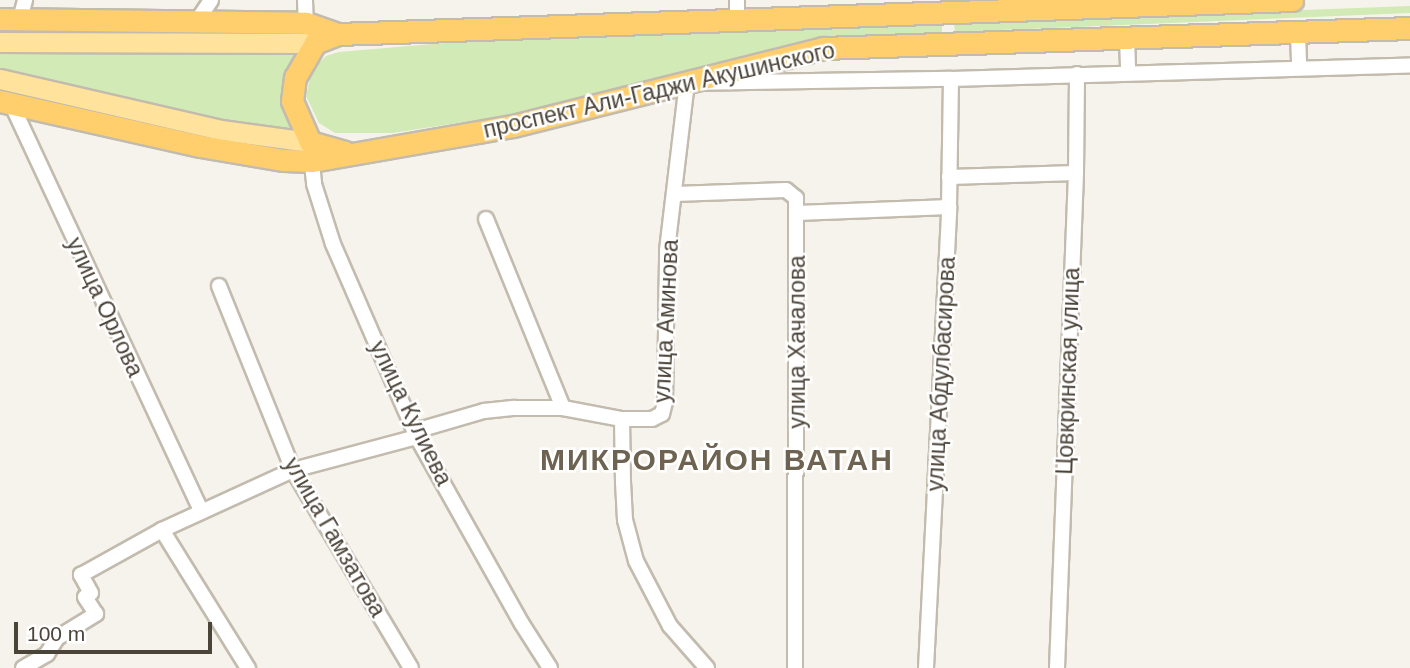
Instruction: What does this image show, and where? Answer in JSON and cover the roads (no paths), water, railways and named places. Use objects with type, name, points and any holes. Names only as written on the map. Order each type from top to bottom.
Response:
[{"type":"highway","name":"проспект Али-Гаджи Акушинского","points":[[15,13],[306,23],[338,34],[737,9],[941,12],[1292,0]]},
{"type":"highway","points":[[941,12],[949,29],[942,44]]},
{"type":"highway","name":"проспект Али-Гаджи Акушинского","points":[[311,152],[349,153],[513,126],[823,48],[1410,28]]},
{"type":"highway","points":[[6,102],[200,146],[284,160],[311,152],[292,101],[295,76],[315,43],[338,34]]},
{"type":"main road","points":[[0,42],[315,43]]},
{"type":"main road","points":[[0,79],[311,152]]},
{"type":"street","points":[[197,21],[211,0]]},
{"type":"street","points":[[304,0],[306,23]]},
{"type":"street","points":[[1298,33],[1299,68]]},
{"type":"street","points":[[1127,38],[1128,73]]},
{"type":"street","points":[[687,83],[951,79],[1410,65]]},
{"type":"street","name":"Цовкринская улица","points":[[1057,668],[1076,173],[1077,74]]},
{"type":"street","name":"улица Абдулбасирова","points":[[926,668],[949,207],[951,79]]},
{"type":"street","name":"улица Аминова","points":[[687,83],[667,250],[665,402],[662,414],[652,419],[622,419],[625,520],[636,562],[670,626],[707,668]]},
{"type":"street","name":"улица Орлова","points":[[6,102],[201,511]]},
{"type":"street","name":"улица Кулиева","points":[[311,152],[314,184],[333,244],[417,437],[522,624],[551,668]]},
{"type":"street","points":[[949,177],[1076,173]]},
{"type":"street","name":"улица Хачалова","points":[[675,194],[786,190],[796,198],[794,668]]},
{"type":"street","points":[[798,213],[949,207]]},
{"type":"street","points":[[486,219],[563,408]]},
{"type":"street","name":"улица Гамзатова","points":[[219,286],[293,470],[411,668]]},
{"type":"street","points":[[23,668],[47,654],[57,638],[96,614],[85,597],[91,593],[81,575],[162,530],[293,470],[417,437],[422,429],[484,411],[563,408],[622,419]]},
{"type":"street","points":[[162,530],[248,668]]},
{"type":"district","name":"МИКРОРАЙОН ВАТАН","points":[[717,460]]}]
